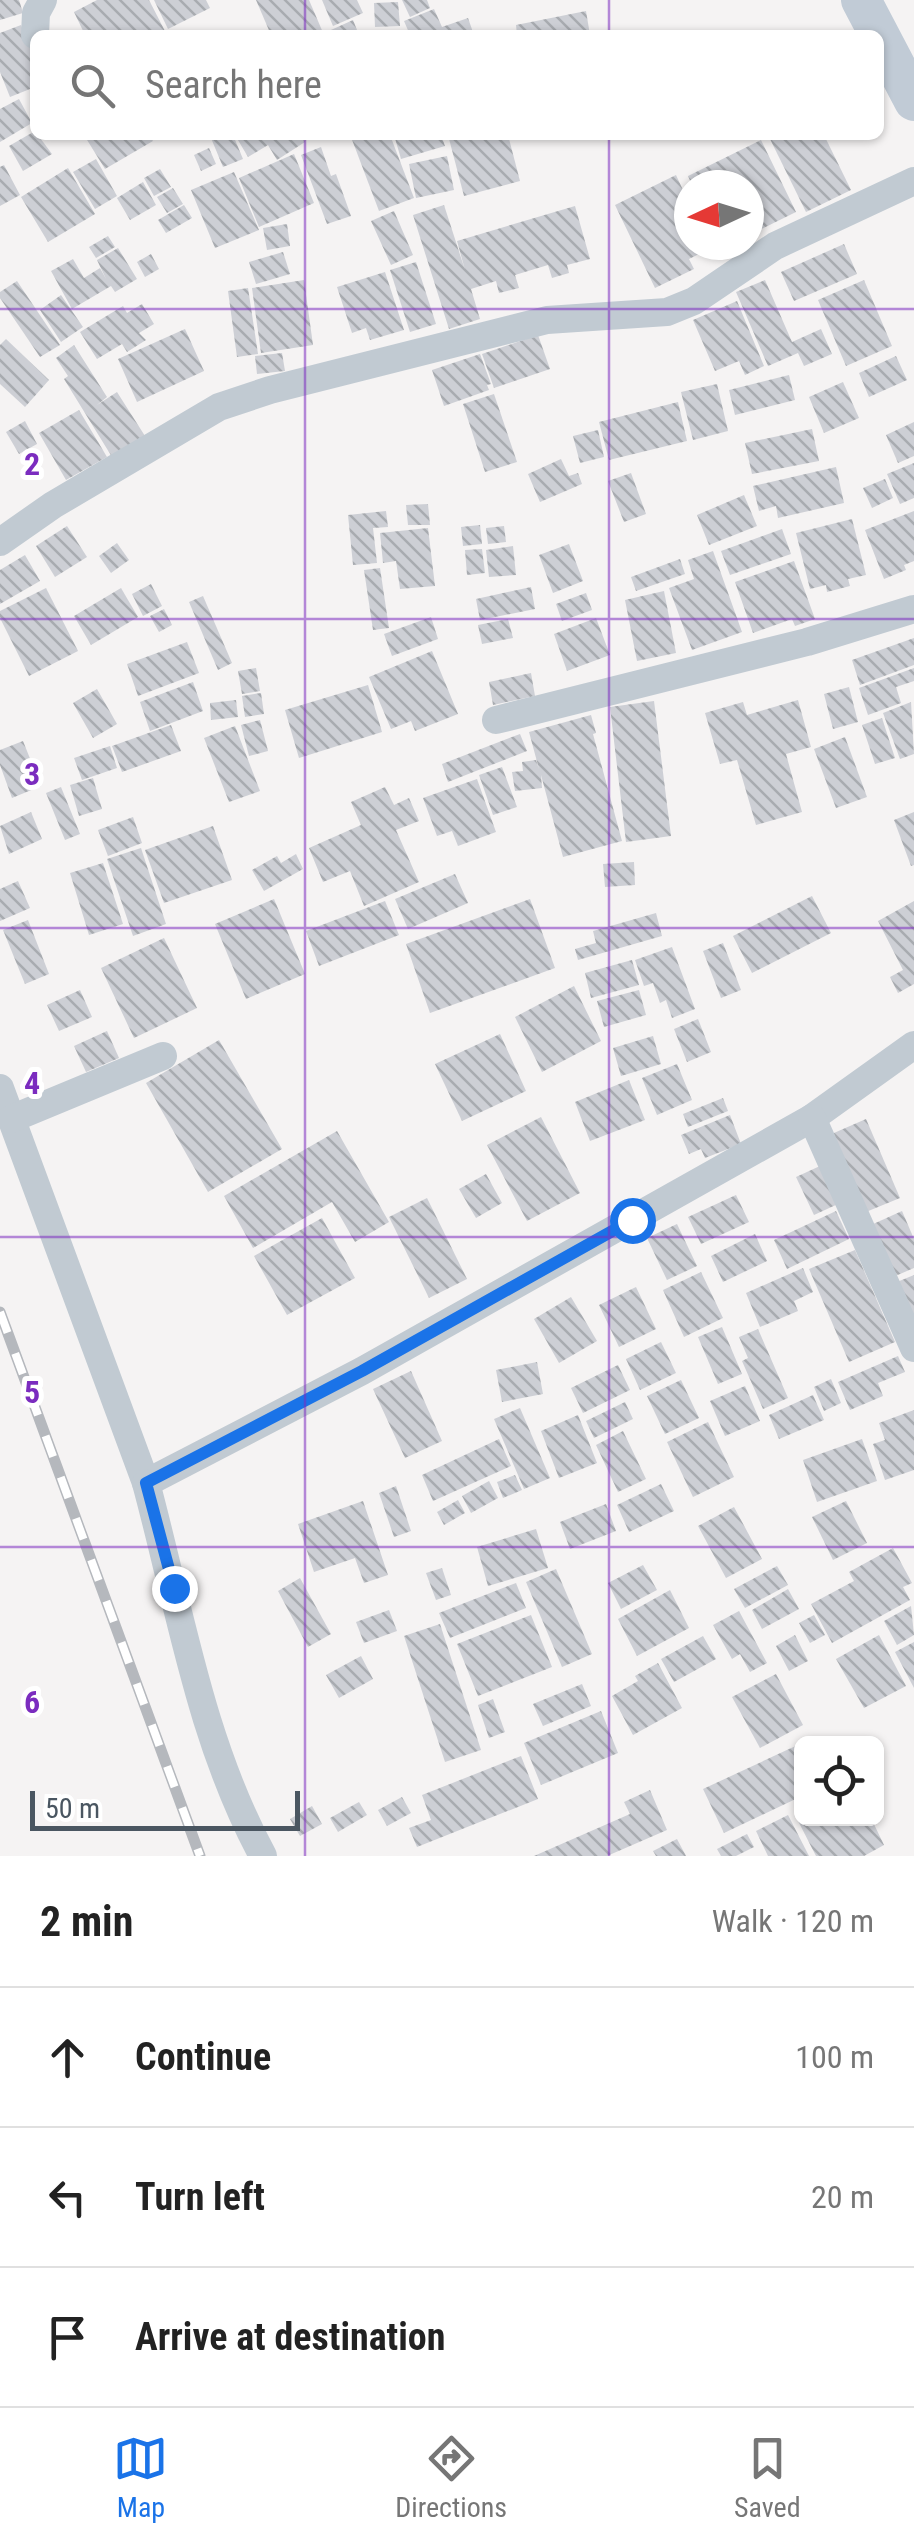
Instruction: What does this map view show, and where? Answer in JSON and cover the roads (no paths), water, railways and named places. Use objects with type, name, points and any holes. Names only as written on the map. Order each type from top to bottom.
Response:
[{"type":"main road","points":[[861,0],[877,30]]},
{"type":"main road","points":[[884,44],[914,101]]},
{"type":"street","points":[[35,30],[36,13],[43,0]]},
{"type":"street","points":[[0,542],[53,505],[219,407],[270,390],[548,320],[667,312],[694,301],[775,246],[914,181]]},
{"type":"street","points":[[496,720],[789,647],[914,609]]},
{"type":"street","points":[[146,1483],[362,1371],[812,1118],[914,1045]]},
{"type":"street","points":[[11,1119],[163,1056]]},
{"type":"street","points":[[0,1088],[146,1483],[195,1682],[218,1758],[263,1856]]},
{"type":"street","points":[[812,1118],[914,1348]]},
{"type":"railway","points":[[0,1312],[200,1856]]}]
